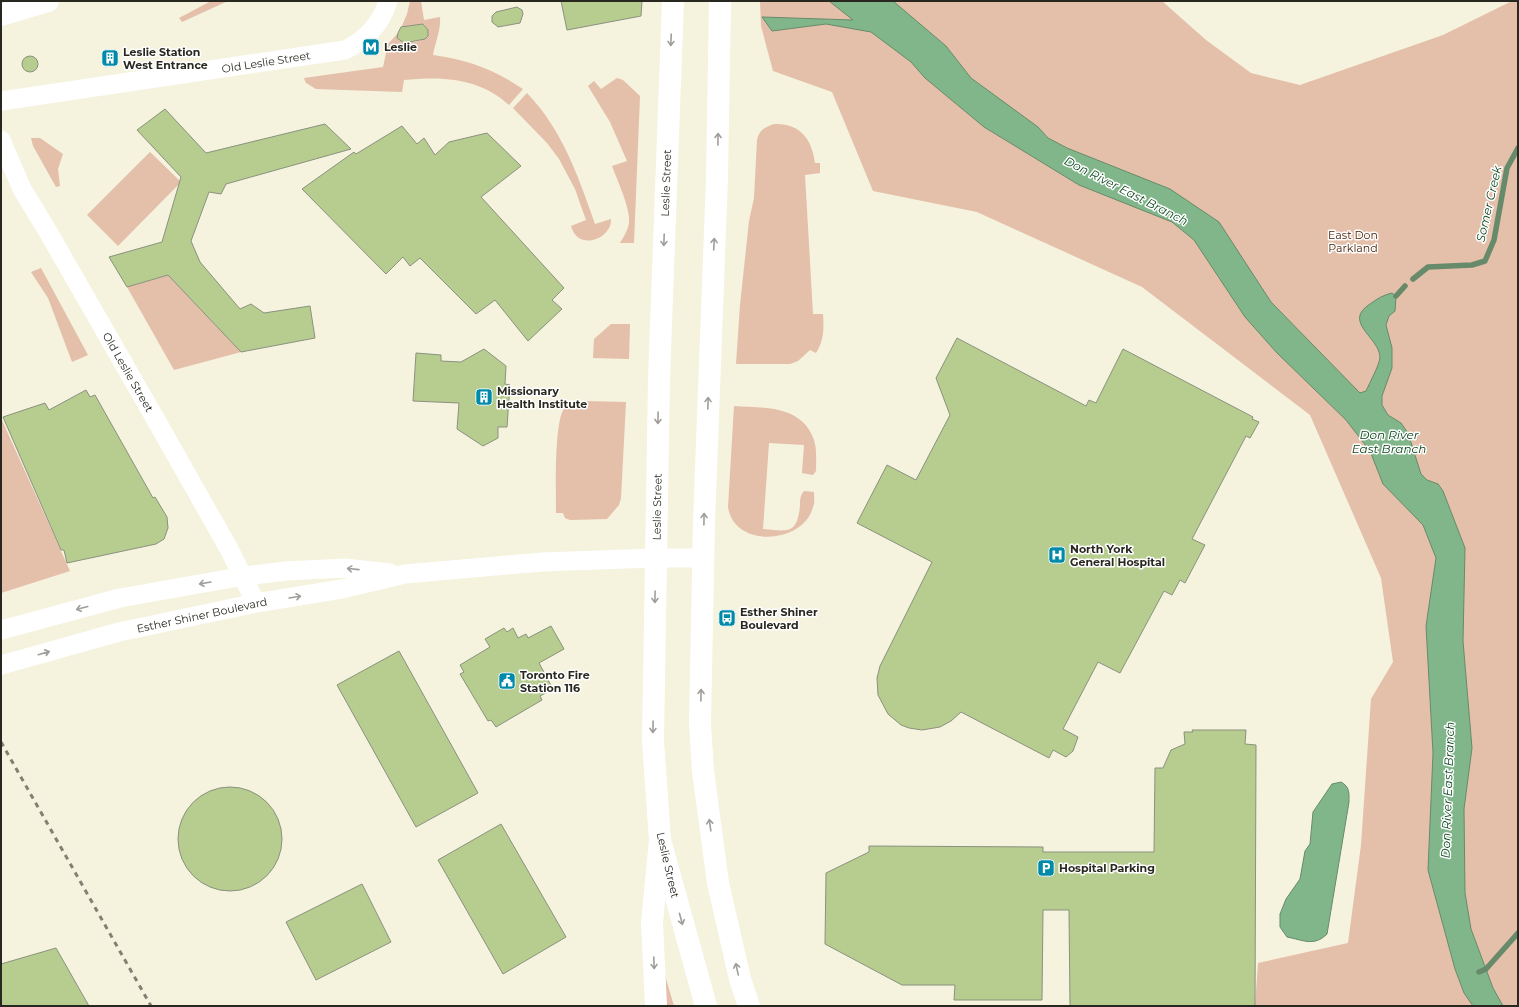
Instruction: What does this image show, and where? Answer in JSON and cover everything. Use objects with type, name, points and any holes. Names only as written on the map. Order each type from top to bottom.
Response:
[{"type":"main road","points":[[1,15],[48,1]]},
{"type":"main road","name":"Leslie Street","points":[[673,1],[659,379],[653,741],[660,840],[706,1006]]},
{"type":"main road","points":[[720,1],[717,178],[700,723],[703,771],[718,883],[740,980],[749,1006]]},
{"type":"main road","points":[[656,1006],[652,923],[660,840]]},
{"type":"street","name":"Old Leslie Street","points":[[1,101],[345,50],[358,44],[371,32],[381,19],[388,1]]},
{"type":"street","name":"Old Leslie Street","points":[[1,140],[22,189],[137,386],[244,576],[256,603]]},
{"type":"street","name":"Esther Shiner Boulevard","points":[[1,665],[119,632],[256,603],[342,589],[406,574],[542,562],[704,558]]},
{"type":"street","name":"Esther Shiner Boulevard","points":[[1,630],[120,598],[244,576],[286,571],[345,568],[406,574]]},
{"type":"green space","points":[[211,1],[228,1],[182,22],[179,18]]},
{"type":"green space","points":[[410,1],[421,1],[424,20],[440,17],[439,32],[433,55],[480,66],[523,89],[509,105],[486,89],[473,84],[446,79],[432,78],[404,80],[402,92],[316,89],[306,83],[304,78],[383,67],[388,44],[398,33],[398,39],[403,43],[419,41],[426,37],[428,30],[424,24],[401,28],[407,14]]},
{"type":"green space","name":"East Don Parkland","points":[[760,1],[1162,1],[1206,40],[1251,73],[1300,85],[1443,35],[1512,1],[1518,1],[1518,1006],[1255,1006],[1258,963],[1348,943],[1361,845],[1371,699],[1393,662],[1381,578],[1310,415],[1142,287],[977,212],[873,191],[832,92],[773,71],[761,26]]},
{"type":"green space","points":[[617,78],[623,80],[640,96],[634,243],[620,243],[628,228],[629,217],[626,203],[612,166],[627,161],[610,122],[588,86],[594,81],[601,89]]},
{"type":"green space","points":[[527,93],[540,108],[560,138],[576,171],[595,224],[611,219],[610,226],[601,237],[594,240],[587,240],[580,239],[575,234],[571,226],[586,220],[575,189],[559,159],[547,143],[513,108]]},
{"type":"green space","points":[[774,124],[791,126],[804,134],[811,147],[815,163],[820,163],[820,173],[805,175],[813,314],[823,314],[823,334],[821,344],[816,353],[810,350],[798,361],[790,364],[736,364],[740,305],[749,221],[754,198],[757,140],[763,129]]},
{"type":"green space","points":[[31,138],[40,138],[63,154],[58,169],[60,186],[56,187],[33,146]]},
{"type":"green space","points":[[150,152],[181,182],[118,246],[87,215]]},
{"type":"green space","points":[[41,268],[88,355],[72,362],[48,298],[31,272]]},
{"type":"green space","points":[[168,275],[241,352],[174,370],[127,287]]},
{"type":"green space","points":[[611,324],[630,324],[629,359],[593,358],[594,339]]},
{"type":"green space","points":[[583,401],[626,402],[621,498],[619,505],[607,519],[570,520],[565,518],[563,513],[556,513],[556,458],[561,416],[564,409],[568,405]]},
{"type":"green space","points":[[734,406],[769,408],[791,414],[801,420],[814,440],[816,448],[816,471],[813,475],[802,473],[804,445],[769,443],[763,529],[785,530],[794,527],[799,515],[800,498],[804,491],[814,492],[813,507],[807,519],[797,529],[784,534],[769,537],[755,535],[743,530],[733,521],[728,507]]},
{"type":"green space","points":[[1,418],[70,571],[1,593]]},
{"type":"green space","points":[[664,972],[674,1006],[666,1006]]},
{"type":"water","name":"Don River East Branch","points":[[829,1],[893,1],[946,46],[971,78],[1038,127],[1048,138],[1067,148],[1170,189],[1219,222],[1271,302],[1360,393],[1366,391],[1380,360],[1378,350],[1361,323],[1360,317],[1362,311],[1370,304],[1386,295],[1392,293],[1396,296],[1395,311],[1389,316],[1386,325],[1392,348],[1392,368],[1382,396],[1382,405],[1388,415],[1401,423],[1408,433],[1421,474],[1427,480],[1438,484],[1443,491],[1465,548],[1463,641],[1472,748],[1464,809],[1465,893],[1471,929],[1493,988],[1503,1006],[1473,1006],[1464,993],[1455,969],[1428,870],[1433,753],[1426,626],[1436,558],[1423,525],[1383,484],[1370,451],[1346,420],[1277,353],[1245,317],[1194,240],[1172,222],[1079,185],[984,127],[925,78],[911,62],[871,32],[826,24],[772,31],[762,17],[853,20]]},
{"type":"water","points":[[1341,782],[1346,786],[1349,793],[1349,802],[1327,934],[1318,940],[1308,942],[1287,937],[1280,927],[1280,914],[1286,899],[1300,879],[1305,851],[1310,844],[1313,812],[1332,784]]},
{"type":"building","points":[[561,1],[642,1],[641,16],[567,30]]},
{"type":"building","points":[[517,7],[522,10],[523,14],[520,23],[498,27],[492,22],[492,16],[496,12]]},
{"type":"building","points":[[423,24],[428,30],[428,36],[425,39],[404,43],[397,38],[401,27]]},
{"type":"building","points":[[30,56],[37,61],[38,64],[33,71],[30,72],[23,67],[22,64],[27,57]]},
{"type":"building","points":[[165,109],[206,153],[325,124],[351,149],[226,184],[221,194],[209,192],[191,241],[200,262],[240,309],[251,304],[264,313],[310,306],[315,338],[241,352],[168,275],[127,287],[109,257],[162,242],[181,177],[137,130]]},
{"type":"building","points":[[402,126],[417,144],[424,138],[435,155],[449,142],[487,133],[521,166],[481,197],[564,288],[552,300],[562,309],[528,341],[495,300],[476,314],[420,258],[410,266],[403,257],[386,274],[302,189],[354,152],[356,154]]},
{"type":"building","points":[[957,338],[1086,406],[1089,400],[1096,403],[1123,349],[1253,417],[1252,419],[1259,422],[1250,438],[1246,436],[1192,539],[1205,545],[1185,583],[1180,580],[1172,595],[1164,591],[1120,673],[1098,662],[1063,729],[1078,737],[1073,751],[1066,757],[1053,750],[1049,758],[961,712],[951,721],[940,727],[922,730],[909,728],[901,725],[888,714],[878,695],[877,678],[880,666],[932,562],[857,523],[887,465],[916,480],[950,415],[936,378]]},
{"type":"building","name":"Missionary Health Institute","points":[[484,349],[506,366],[505,384],[510,385],[507,427],[498,427],[498,438],[483,446],[457,429],[459,403],[413,401],[416,353],[441,355],[441,361],[461,362]]},
{"type":"building","points":[[86,390],[90,397],[95,395],[153,498],[155,497],[167,517],[168,528],[164,539],[156,544],[67,563],[64,550],[61,550],[3,417],[45,403],[49,410]]},
{"type":"building","name":"Toronto Fire Station 116","points":[[551,626],[564,649],[539,663],[553,689],[540,696],[542,700],[496,727],[491,720],[488,721],[460,674],[464,672],[460,665],[490,647],[485,639],[504,628],[507,632],[513,628],[518,638],[526,634],[528,638]]},
{"type":"building","points":[[399,651],[478,793],[416,827],[337,685]]},
{"type":"building","name":"Hospital Parking","points":[[1192,730],[1246,730],[1245,744],[1256,745],[1255,1006],[1070,1006],[1069,910],[1043,910],[1042,1000],[954,1000],[955,985],[902,985],[825,944],[826,873],[869,852],[869,846],[1043,847],[1043,852],[1154,852],[1155,768],[1163,768],[1171,750],[1185,744],[1184,732],[1193,732]]},
{"type":"building","points":[[230,787],[250,791],[267,802],[278,819],[282,839],[278,859],[267,876],[250,887],[230,891],[210,887],[193,876],[182,859],[178,839],[182,819],[193,802],[210,791]]},
{"type":"building","points":[[501,824],[566,937],[503,974],[438,860]]},
{"type":"building","points":[[362,884],[391,942],[316,980],[286,922]]},
{"type":"building","points":[[56,948],[89,1006],[1,1006],[1,964]]},
{"type":"waterway","name":"Somer Creek","points":[[1413,279],[1428,267],[1472,265],[1485,261],[1494,240],[1507,168],[1518,148]]},
{"type":"waterway","name":"Somer Creek","points":[[1396,296],[1405,286]]},
{"type":"waterway","points":[[1479,972],[1486,969],[1518,933]]},
{"type":"railway","points":[[1,742],[151,1006]]},
{"type":"place","name":"Leslie","points":[[371,47]]},
{"type":"place","name":"Leslie Station West Entrance","points":[[110,58]]},
{"type":"place","name":"Missionary Health Institute","points":[[484,397]]},
{"type":"place","name":"North York General Hospital","points":[[1057,555]]},
{"type":"place","name":"Esther Shiner Boulevard","points":[[727,618]]},
{"type":"place","name":"Toronto Fire Station 116","points":[[507,681]]},
{"type":"place","name":"Hospital Parking","points":[[1046,868]]}]
